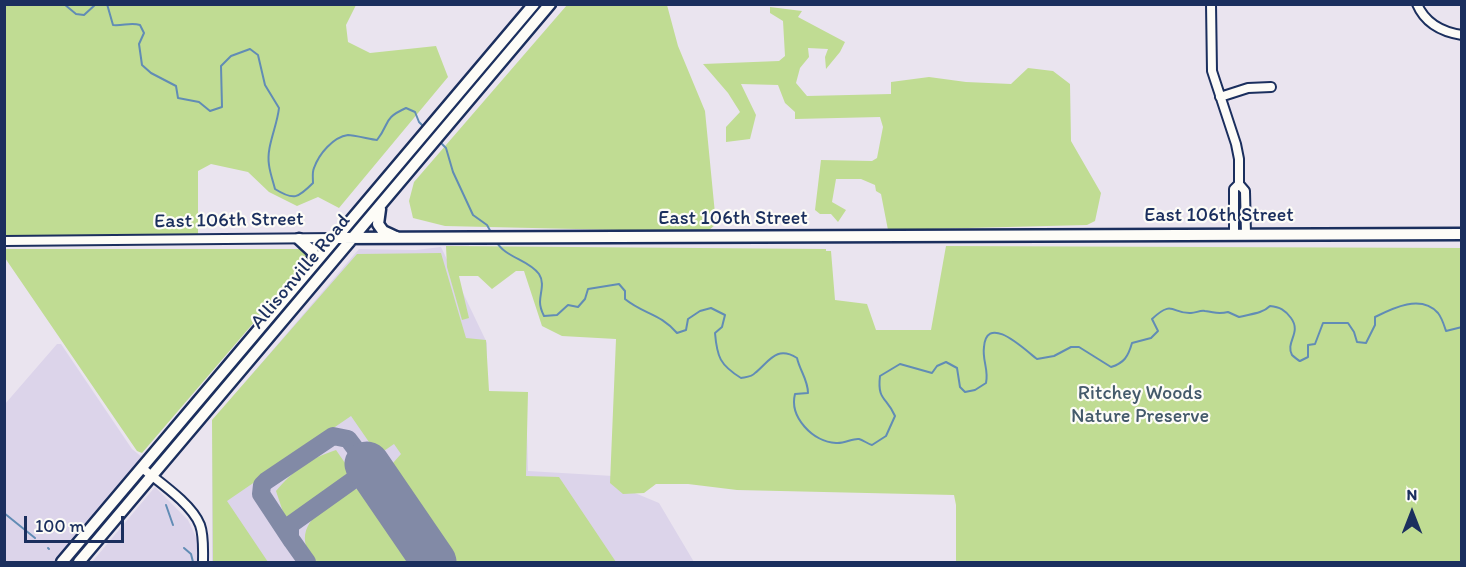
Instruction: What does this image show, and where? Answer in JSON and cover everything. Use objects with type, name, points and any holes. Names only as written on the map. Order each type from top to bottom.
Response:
[{"type":"main road","name":"Allisonville Road","points":[[62,562],[534,4]]},
{"type":"main road","name":"Allisonville Road","points":[[79,562],[550,4]]},
{"type":"main road","points":[[382,204],[378,224],[383,231],[401,239]]},
{"type":"main road","name":"East 106th Street","points":[[336,238],[1461,234]]},
{"type":"main road","points":[[299,238],[313,252],[314,265]]},
{"type":"street","points":[[1211,4],[1211,64],[1238,151],[1239,184],[1245,191],[1246,234]]},
{"type":"street","points":[[1417,4],[1431,23],[1443,30],[1461,35]]},
{"type":"street","points":[[1220,97],[1248,88],[1271,87]]},
{"type":"street","points":[[1234,234],[1234,189],[1239,184]]},
{"type":"street","name":"East 106th Street","points":[[4,241],[336,238]]},
{"type":"street","points":[[142,468],[184,504],[200,524],[203,537],[203,562]]},
{"type":"shaded area","points":[[441,247],[487,343],[487,393],[526,394],[528,471],[613,476],[618,486],[659,503],[694,562],[212,562],[212,421],[359,249],[416,250]]},
{"type":"shaded area","points":[[57,344],[61,344],[132,449],[143,458],[55,562],[5,562],[5,404]]},
{"type":"shaded area","points":[[155,487],[188,520],[197,539],[197,562],[92,562]]},
{"type":"green space","points":[[4,5],[356,5],[346,25],[348,42],[370,53],[436,46],[448,77],[339,208],[318,197],[297,206],[269,192],[248,172],[211,164],[198,171],[198,237],[5,238]]},
{"type":"green space","points":[[567,5],[667,5],[678,46],[705,111],[716,224],[707,232],[445,226],[413,218],[409,201],[414,182]]},
{"type":"green space","points":[[770,7],[802,11],[798,17],[845,42],[826,69],[825,57],[828,49],[808,48],[809,57],[800,68],[796,83],[807,96],[891,94],[891,82],[929,77],[966,82],[1011,84],[1028,68],[1053,71],[1070,84],[1071,141],[1101,193],[1095,221],[1087,225],[888,230],[881,194],[876,191],[875,185],[861,179],[836,179],[832,202],[846,210],[838,222],[831,214],[820,214],[815,210],[821,160],[872,161],[877,158],[883,127],[880,117],[795,119],[795,112],[785,103],[778,85],[741,84],[756,115],[750,139],[726,142],[726,127],[740,112],[728,93],[703,64],[779,61],[785,56],[783,21],[770,13]]},
{"type":"green space","name":"Ritchey Woods Nature Preserve","points":[[446,246],[826,249],[826,251],[831,251],[835,300],[867,304],[876,330],[931,330],[946,246],[1461,248],[1461,562],[956,562],[954,495],[737,490],[688,484],[656,484],[644,493],[623,494],[610,483],[616,339],[562,336],[542,326],[524,271],[516,271],[492,289],[478,276],[459,276],[469,318],[462,320],[447,267]]},
{"type":"green space","points":[[4,249],[299,249],[307,254],[304,264],[142,453],[137,451],[5,258]]},
{"type":"green space","points":[[441,253],[466,338],[486,340],[489,391],[528,392],[526,476],[559,477],[616,562],[452,562],[392,475],[393,463],[401,454],[394,444],[378,455],[351,416],[227,501],[268,562],[213,562],[212,420],[357,254]]},
{"type":"green space","points":[[336,450],[352,473],[285,518],[276,491],[303,466]]},
{"type":"green space","points":[[359,489],[368,493],[415,562],[314,562],[305,543],[305,534],[312,520],[343,494]]},
{"type":"waterway","points":[[64,4],[76,14],[84,15],[96,4]]},
{"type":"waterway","points":[[107,4],[113,25],[140,25],[144,33],[139,44],[142,65],[151,73],[176,86],[178,98],[199,102],[210,111],[222,107],[221,66],[231,56],[250,49],[258,55],[265,85],[279,108],[269,151],[270,171],[275,189],[287,195],[299,195],[313,183],[316,163],[327,147],[342,136],[377,140],[390,118],[406,108],[415,112],[419,122],[425,128]]},
{"type":"waterway","points":[[438,140],[446,148],[453,172],[473,215],[487,225],[492,234]]},
{"type":"waterway","points":[[496,241],[500,247],[529,265],[541,277],[540,304],[544,316],[557,315],[568,305],[578,307],[585,299],[588,289],[619,284],[625,291],[625,299],[658,317],[677,333],[686,330],[688,319],[700,311],[711,308],[725,315],[722,327],[715,333],[721,360],[728,369],[741,378],[749,377],[778,354],[790,354],[797,358],[808,393],[795,394],[794,403],[799,419],[811,433],[827,442],[836,443],[859,439],[872,445],[886,436],[895,416],[881,395],[880,376],[900,364],[932,373],[937,366],[946,362],[957,368],[960,387],[965,392],[975,390],[986,383],[984,347],[987,337],[992,333],[1008,337],[1037,359],[1054,356],[1071,347],[1079,347],[1111,367],[1125,359],[1132,343],[1151,338],[1158,331],[1152,319],[1169,309],[1185,313],[1228,312],[1239,317],[1259,312],[1270,306],[1279,308],[1287,313],[1294,323],[1290,350],[1292,355],[1300,361],[1308,357],[1308,345],[1315,344],[1323,323],[1348,323],[1357,342],[1366,343],[1375,325],[1375,317],[1407,305],[1424,304],[1431,307],[1438,313],[1446,331],[1462,327]]},
{"type":"waterway","points":[[166,505],[173,525]]},
{"type":"waterway","points":[[4,513],[35,538]]},
{"type":"waterway","points":[[184,548],[191,554],[193,562]]},
{"type":"taxiway","points":[[292,541],[261,494],[262,485],[333,436],[348,439],[367,464]]},
{"type":"taxiway","points":[[307,562],[290,538],[290,525],[370,468]]},
{"type":"runway","points":[[367,464],[434,562]]}]
